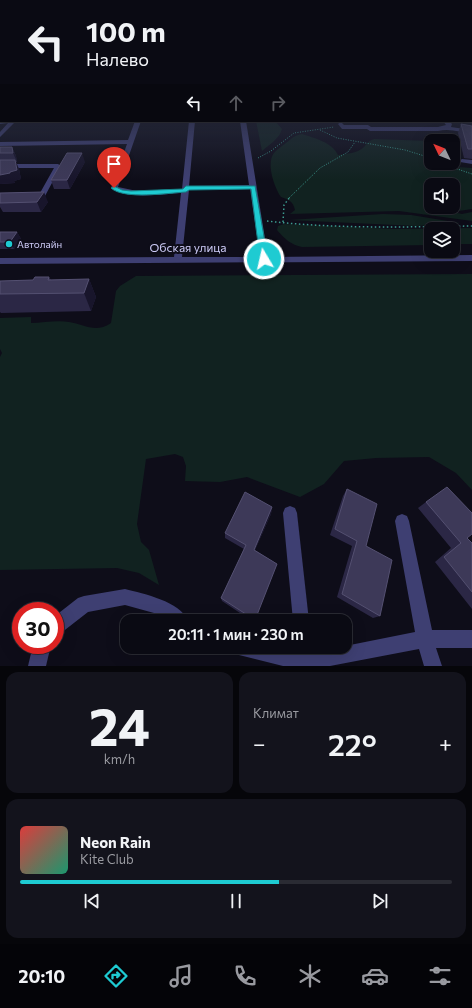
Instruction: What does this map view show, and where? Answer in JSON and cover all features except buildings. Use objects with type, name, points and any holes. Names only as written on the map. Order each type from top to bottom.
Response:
[{"type":"street","points":[[0,122],[13,122]]},
{"type":"street","points":[[0,136],[13,122]]},
{"type":"street","points":[[138,122],[114,184],[117,190],[131,192],[253,187]]},
{"type":"street","points":[[178,260],[192,122]]},
{"type":"street","points":[[243,122],[264,259]]},
{"type":"street","points":[[342,126],[368,127],[370,129],[438,129],[447,124],[455,130],[472,132]]},
{"type":"street","points":[[0,144],[129,142]]},
{"type":"street","points":[[462,161],[472,162]]},
{"type":"street","points":[[0,166],[58,166],[43,195],[36,197],[21,197]]},
{"type":"street","name":"Обская улица","points":[[0,261],[472,258]]},
{"type":"street","points":[[290,513],[300,614]]},
{"type":"street","points":[[402,521],[425,639],[432,666]]},
{"type":"street","points":[[64,620],[84,604],[125,597],[158,606],[170,614]]},
{"type":"street","points":[[281,654],[305,658],[425,639],[472,639]]},
{"type":"street","points":[[37,666],[40,654]]},
{"type":"path","points":[[249,161],[271,151],[294,133],[342,126]]},
{"type":"path","points":[[320,130],[328,135],[355,142],[405,150],[424,156]]},
{"type":"path","points":[[283,222],[284,205],[293,193],[320,168],[348,152],[355,142]]},
{"type":"path","points":[[460,170],[472,174]]},
{"type":"path","points":[[258,221],[293,224],[394,227],[472,226]]},
{"type":"shaded area","points":[[256,122],[276,122],[282,129],[281,132],[271,144],[262,151]]},
{"type":"shaded area","points":[[302,134],[322,141],[332,147],[338,155],[359,151],[369,141],[374,139],[424,141],[424,170],[460,170],[460,167],[472,168],[472,209],[460,211],[460,178],[424,178],[424,214],[462,214],[472,212],[472,221],[399,211],[290,214],[295,210],[294,207],[290,201],[281,197],[278,193],[272,175],[271,163],[274,153],[294,137]]},
{"type":"shaded area","points":[[383,214],[411,215],[454,222],[424,222],[424,226],[417,226],[289,220]]},
{"type":"shaded area","points":[[284,224],[394,229],[424,229],[424,245],[302,247],[288,241],[277,230],[278,226]]},
{"type":"shaded area","points":[[460,228],[472,228],[472,244],[460,244]]},
{"type":"shaded area","points":[[472,274],[472,490],[456,473],[429,457],[376,458],[344,461],[324,484],[300,497],[247,477],[220,482],[185,481],[186,466],[183,457],[175,454],[146,459],[137,524],[141,542],[149,550],[159,585],[139,573],[117,568],[0,570],[0,357],[2,353],[0,349],[0,318],[31,317],[31,323],[64,321],[100,328],[111,323],[116,291],[120,286],[136,276]]},
{"type":"place","name":"Автолайн","points":[[9,244]]},
{"type":"route","points":[[114,188],[121,192],[131,192],[186,191],[186,188],[253,187],[264,259]]}]
